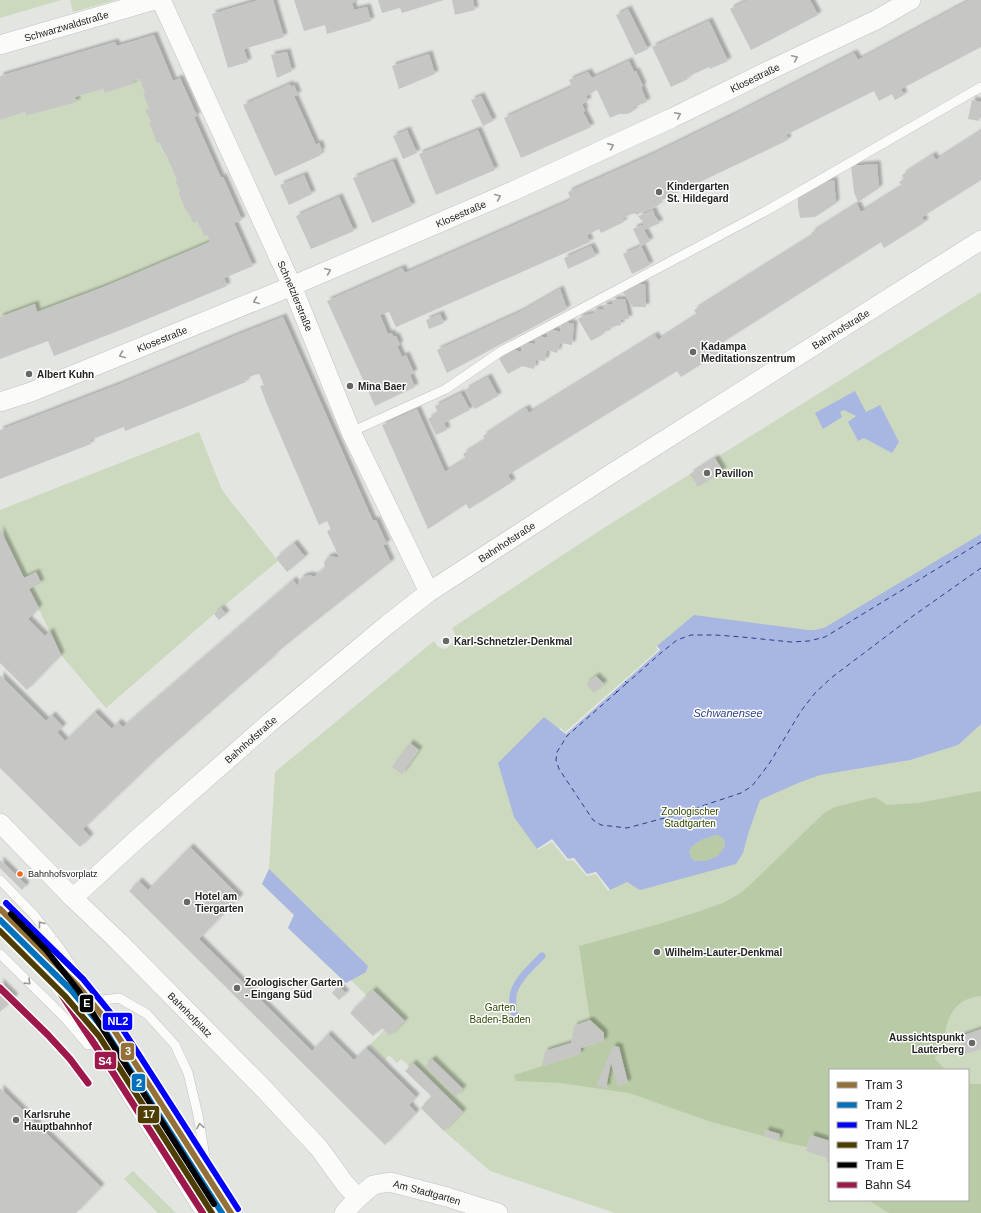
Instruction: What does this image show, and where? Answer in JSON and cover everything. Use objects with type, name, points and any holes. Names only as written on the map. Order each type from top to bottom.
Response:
[{"type":"street","name":"Schwarzwaldstraße","points":[[0,44],[155,0]]},
{"type":"street","name":"Schnetzlerstraße","points":[[161,0],[292,286],[351,432],[429,592]]},
{"type":"street","name":"Klosestraße","points":[[0,402],[31,392],[292,286],[513,191],[672,118],[876,20],[911,0]]},
{"type":"street","name":"Bahnhofstraße","points":[[73,898],[136,840],[268,724],[429,592],[618,470],[981,240]]},
{"type":"street","name":"Bahnhofplatz","points":[[0,823],[262,1087],[319,1148],[358,1198]]},
{"type":"street","name":"Am Stadtgarten","points":[[358,1198],[374,1185],[390,1182],[447,1197],[498,1213]]},
{"type":"street","points":[[344,1213],[358,1198]]},
{"type":"lane","points":[[351,432],[446,389],[500,352],[764,212],[981,87]]},
{"type":"lane","points":[[0,880],[34,915],[59,947],[93,1004],[123,1043],[231,1213]]},
{"type":"lane","points":[[0,916],[76,990],[93,1004]]},
{"type":"lane","points":[[28,944],[78,1019],[128,1100]]},
{"type":"lane","points":[[0,954],[65,1018],[107,1068],[200,1213]]},
{"type":"lane","points":[[78,1019],[93,1004],[119,998],[147,1014],[175,1045],[188,1073],[198,1115],[209,1179]]},
{"type":"green space","points":[[0,0],[61,0],[0,18]]},
{"type":"green space","points":[[70,0],[116,0],[73,12]]},
{"type":"green space","points":[[139,79],[145,93],[143,94],[149,109],[145,110],[151,122],[149,123],[177,180],[175,181],[180,192],[178,194],[193,222],[197,221],[204,236],[207,235],[210,242],[106,286],[37,312],[35,304],[0,317],[0,120],[25,112],[26,116],[76,102],[75,97],[103,89],[104,93],[134,84],[132,81]]},
{"type":"green space","name":"Zoologischer Stadtgarten","points":[[981,292],[981,1213],[615,1213],[490,1171],[444,1131],[421,1108],[439,1088],[413,1063],[410,1067],[401,1059],[397,1063],[389,1055],[385,1060],[370,1045],[392,1022],[351,980],[346,983],[288,928],[294,915],[262,884],[269,869],[275,772],[434,641],[438,647],[445,649],[453,643],[455,635],[452,628],[599,531]]},
{"type":"green space","points":[[199,432],[222,490],[278,561],[221,608],[106,708],[61,655],[29,589],[36,572],[24,578],[0,529],[0,510]]},
{"type":"green space","points":[[981,791],[981,996],[971,998],[963,1002],[956,1007],[951,1014],[946,1030],[946,1049],[934,1058],[945,1069],[829,1069],[829,1141],[811,1135],[807,1147],[778,1141],[780,1134],[766,1130],[764,1136],[711,1122],[629,1093],[560,1083],[516,1081],[514,1075],[580,1054],[581,1048],[604,1040],[604,1033],[590,1020],[579,946],[659,924],[723,903],[739,894],[751,884],[824,813],[835,807],[875,797],[887,805],[918,803]]},
{"type":"green space","points":[[718,835],[724,839],[725,846],[718,856],[705,861],[695,861],[691,858],[689,851],[698,842]]},
{"type":"green space","points":[[969,1084],[981,1084],[981,1213],[889,1213],[870,1201],[969,1201]]},
{"type":"green space","points":[[133,1171],[176,1213],[158,1213],[124,1179]]},
{"type":"water","points":[[855,391],[866,412],[880,405],[899,442],[892,453],[864,438],[858,441],[848,422],[856,416],[844,410],[840,412],[842,417],[823,429],[815,413]]},
{"type":"water","name":"Schwanensee","points":[[981,534],[981,724],[958,745],[910,760],[820,775],[760,800],[743,853],[736,864],[640,890],[627,882],[610,890],[596,872],[587,875],[574,858],[568,859],[552,840],[537,849],[514,817],[498,763],[544,717],[566,734],[660,650],[657,646],[694,615],[808,630],[824,628]],"holes":[[[718,835],[724,839],[725,846],[718,856],[705,861],[695,861],[691,858],[689,851],[698,842]]]},
{"type":"water","points":[[269,869],[368,966],[366,972],[346,983],[288,928],[294,915],[262,884]]},
{"type":"pier","points":[[657,646],[660,650],[566,734],[559,729],[561,728],[565,732],[658,650],[656,648]]},
{"type":"pier","points":[[552,839],[568,859],[574,858],[587,874],[596,872],[610,890],[608,891],[596,874],[587,876],[573,860],[567,861],[552,842],[538,850],[537,849]]},
{"type":"building","points":[[259,0],[273,0],[284,37],[244,49],[248,62],[228,68],[212,14]]},
{"type":"building","points":[[294,0],[354,0],[355,2],[352,3],[354,10],[367,7],[371,21],[327,34],[325,25],[304,31]]},
{"type":"building","points":[[378,0],[444,0],[402,13],[400,8],[382,13]]},
{"type":"building","points":[[452,0],[473,0],[475,10],[455,15]]},
{"type":"building","points":[[748,0],[810,0],[818,15],[751,50],[730,9]]},
{"type":"building","points":[[970,0],[981,0],[981,47],[901,89],[904,95],[895,100],[892,94],[879,101],[874,91],[786,135],[788,140],[658,202],[659,205],[636,215],[635,213],[629,215],[622,219],[624,222],[601,233],[599,229],[587,235],[590,242],[396,327],[389,312],[380,315],[388,334],[391,333],[394,337],[396,336],[400,345],[397,346],[402,357],[406,355],[414,373],[410,375],[415,387],[375,406],[327,301],[402,268],[405,273],[571,200],[568,192],[653,154],[854,53],[858,60]]},
{"type":"building","points":[[628,9],[648,49],[635,55],[616,15]]},
{"type":"building","points":[[709,21],[728,61],[710,69],[709,67],[687,77],[688,79],[671,87],[652,47]]},
{"type":"building","points":[[154,35],[173,81],[180,78],[197,116],[194,117],[221,178],[223,177],[242,220],[234,223],[253,266],[224,278],[227,286],[54,356],[48,341],[0,359],[0,317],[35,304],[37,312],[106,286],[210,242],[207,235],[204,236],[197,221],[193,223],[178,193],[180,192],[175,181],[177,180],[165,153],[159,142],[157,143],[149,123],[151,122],[145,110],[149,109],[143,94],[145,93],[139,79],[132,81],[134,84],[104,93],[103,89],[75,97],[77,102],[26,116],[25,112],[0,120],[0,76],[115,42],[117,46]]},
{"type":"building","points":[[287,52],[292,71],[277,78],[271,55]]},
{"type":"building","points":[[429,54],[435,74],[399,89],[392,66]]},
{"type":"building","points":[[629,61],[634,72],[636,71],[643,86],[641,87],[647,102],[634,107],[634,110],[630,113],[619,114],[610,118],[597,90],[586,96],[588,101],[582,104],[585,111],[583,112],[591,127],[521,158],[504,118],[572,87],[569,80],[588,72],[592,78]]},
{"type":"building","points":[[290,84],[291,87],[294,85],[298,95],[294,96],[316,145],[319,143],[322,151],[319,152],[321,155],[275,176],[243,105]]},
{"type":"building","points":[[481,96],[493,121],[483,126],[471,100]]},
{"type":"building","points":[[972,100],[981,102],[979,121],[968,119]]},
{"type":"building","points":[[407,130],[417,153],[403,159],[393,136]]},
{"type":"building","points":[[478,130],[495,170],[436,195],[419,154]]},
{"type":"building","points":[[981,131],[981,180],[922,217],[925,222],[884,248],[881,242],[717,346],[721,352],[681,377],[677,371],[508,475],[512,482],[469,509],[466,504],[428,529],[382,425],[417,409],[445,472],[466,459],[463,454],[485,440],[483,436],[526,408],[529,413],[655,335],[658,340],[697,315],[694,310],[812,236],[811,233],[857,204],[861,212],[902,186],[899,182],[904,179],[902,175],[933,155],[936,160]]},
{"type":"building","points":[[393,161],[412,206],[372,223],[353,178]]},
{"type":"building","points":[[877,164],[879,188],[858,202],[854,192],[851,166]]},
{"type":"building","points":[[304,175],[312,194],[289,205],[280,185]]},
{"type":"building","points":[[834,180],[836,203],[815,217],[800,218],[798,197],[825,182]]},
{"type":"building","points":[[339,197],[354,231],[311,249],[296,216]]},
{"type":"building","points":[[653,210],[660,223],[644,230],[643,222],[638,216]]},
{"type":"building","points":[[642,225],[650,241],[641,246],[633,229]]},
{"type":"building","points":[[591,246],[596,256],[568,269],[564,258]]},
{"type":"building","points":[[641,246],[650,265],[632,274],[623,254]]},
{"type":"building","points":[[645,284],[646,307],[633,307],[622,291],[634,285]]},
{"type":"building","points":[[560,289],[567,309],[447,373],[437,350],[520,312]]},
{"type":"building","points":[[625,299],[629,319],[620,320],[621,325],[610,327],[611,330],[601,332],[602,335],[591,341],[578,319],[594,313],[593,310],[604,309],[603,305],[613,304],[612,300]]},
{"type":"building","points":[[440,314],[444,323],[429,329],[426,320]]},
{"type":"building","points":[[283,317],[373,521],[376,520],[387,544],[383,545],[391,562],[276,653],[154,761],[83,829],[90,837],[80,847],[0,768],[0,675],[46,721],[52,715],[63,727],[57,732],[65,741],[95,712],[112,729],[118,722],[123,727],[293,580],[298,586],[302,577],[310,575],[314,577],[325,568],[324,563],[328,557],[339,557],[327,531],[331,529],[327,521],[319,525],[266,402],[260,386],[264,385],[259,374],[245,379],[246,382],[188,406],[125,431],[124,427],[90,440],[91,444],[0,479],[0,430],[120,384]]},
{"type":"building","points":[[564,322],[574,324],[572,345],[560,343],[557,353],[547,350],[545,361],[536,360],[534,369],[522,366],[508,374],[498,357],[512,349],[521,352],[523,344],[535,344],[535,338],[539,336],[547,338],[548,331],[551,329],[560,332],[561,324]]},
{"type":"building","points":[[488,377],[498,396],[475,409],[465,390]]},
{"type":"building","points":[[461,393],[470,410],[444,423],[447,430],[436,435],[428,419],[438,413],[435,406]]},
{"type":"building","name":"Pavillon","points":[[715,458],[723,471],[698,487],[690,474]]},
{"type":"building","points":[[0,529],[24,578],[36,572],[41,583],[29,589],[39,608],[28,619],[45,636],[50,631],[61,655],[27,690],[0,663]]},
{"type":"building","points":[[294,543],[305,557],[287,572],[276,558]]},
{"type":"building","points":[[221,608],[226,614],[219,620],[214,614]]},
{"type":"building","points":[[596,676],[604,684],[594,693],[586,684]]},
{"type":"building","points":[[410,743],[419,750],[402,774],[392,767]]},
{"type":"building","points":[[190,847],[240,897],[199,939],[312,1051],[328,1034],[354,1060],[366,1048],[416,1097],[409,1105],[416,1113],[385,1145],[129,891],[139,881],[148,890]]},
{"type":"building","points":[[0,860],[26,885],[22,890],[0,868]]},
{"type":"building","points":[[0,982],[15,997],[0,1012]]},
{"type":"building","points":[[338,986],[346,993],[339,1000],[332,993]]},
{"type":"building","points":[[373,990],[405,1021],[390,1036],[382,1028],[373,1036],[350,1013]]},
{"type":"building","points":[[590,1020],[604,1033],[604,1041],[581,1048],[580,1054],[542,1066],[545,1051],[571,1043],[574,1026]]},
{"type":"building","name":"Aussichtspunkt Lauterberg","points":[[981,1029],[981,1049],[965,1054],[959,1037]]},
{"type":"building","points":[[613,1046],[619,1047],[628,1083],[618,1086],[611,1063],[607,1088],[596,1086]]},
{"type":"building","points":[[432,1059],[463,1089],[456,1096],[425,1066]]},
{"type":"building","points":[[413,1063],[463,1112],[444,1131],[421,1108],[432,1097],[405,1071]]},
{"type":"building","name":"Karlsruhe Hauptbahnhof","points":[[0,1088],[101,1187],[76,1213],[0,1213]]},
{"type":"building","points":[[766,1130],[780,1134],[778,1141],[764,1136]]},
{"type":"building","points":[[811,1135],[829,1141],[829,1162],[826,1161],[827,1158],[806,1151]]},
{"type":"waterway","points":[[515,1017],[512,1001],[516,986],[522,977],[542,956]]},
{"type":"ferry route","points":[[981,542],[825,637],[809,641],[791,642],[716,635],[691,635],[677,640],[627,683],[625,681],[627,683],[617,692],[615,690],[617,692],[567,736],[557,752],[556,760],[559,769],[593,820],[601,825],[627,828],[672,816],[741,793],[752,786],[769,764],[801,711],[815,693],[831,678],[913,616],[981,568]]},
{"type":"tram line","name":"NL2","points":[[6,903],[83,979],[118,1022],[238,1209]]},
{"type":"tram line","name":"3","points":[[0,909],[77,985],[112,1027],[231,1213]]},
{"type":"tram line","name":"E","points":[[11,914],[46,950],[78,990],[214,1204]]},
{"type":"tram line","name":"2","points":[[0,920],[71,990],[106,1032],[222,1213]]},
{"type":"tram line","name":"17","points":[[0,931],[65,996],[99,1036],[212,1213]]},
{"type":"rail line","name":"S4","points":[[0,914],[23,940],[53,981],[203,1213]]},
{"type":"rail line","name":"S4","points":[[0,988],[48,1035],[70,1059],[88,1083]]},
{"type":"place","name":"Kindergarten St. Hildegard","points":[[659,192]]},
{"type":"place","name":"Kadampa Meditationszentrum","points":[[693,352]]},
{"type":"place","name":"Albert Kuhn","points":[[29,374]]},
{"type":"place","name":"Mina Baer","points":[[350,386]]},
{"type":"place","name":"Pavillon","points":[[707,473]]},
{"type":"place","name":"Karl-Schnetzler-Denkmal","points":[[446,641]]},
{"type":"place","name":"Bahnhofsvorplatz","points":[[20,874]]},
{"type":"place","name":"Hotel am Tiergarten","points":[[187,902]]},
{"type":"place","name":"Wilhelm-Lauter-Denkmal","points":[[657,952]]},
{"type":"place","name":"Zoologischer Garten - Eingang Süd","points":[[237,988]]},
{"type":"place","name":"Aussichtspunkt Lauterberg","points":[[972,1043]]},
{"type":"place","name":"Karlsruhe Hauptbahnhof","points":[[16,1120]]},
{"type":"park label","name":"Garten Baden-Baden","points":[[500,1012]]}]
